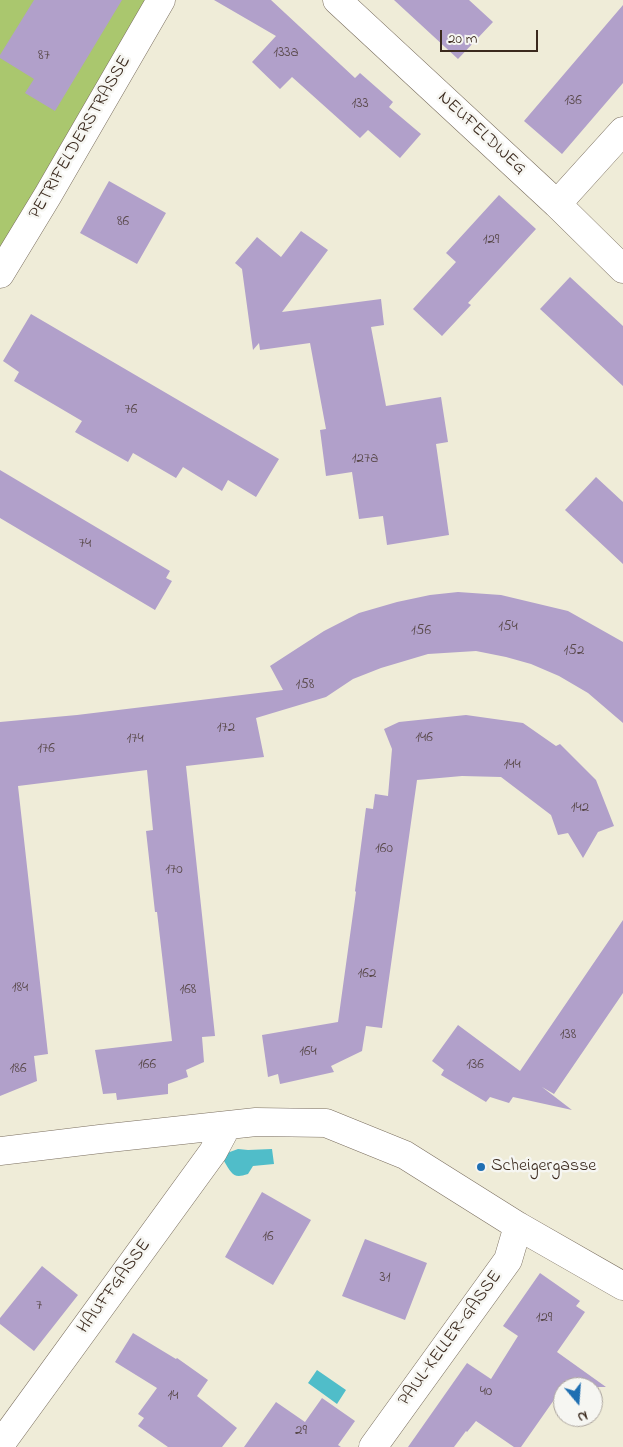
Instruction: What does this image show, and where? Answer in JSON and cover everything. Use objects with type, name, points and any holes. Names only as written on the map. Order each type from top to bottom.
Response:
[{"type":"street","name":"PETRIFELDERSTRASSE","points":[[0,274],[48,196],[161,0]]},
{"type":"street","name":"NEUFELDWEG","points":[[337,0],[623,269]]},
{"type":"street","points":[[556,204],[623,131]]},
{"type":"street","points":[[0,1151],[256,1122],[326,1123],[405,1155],[518,1226],[623,1286]]},
{"type":"street","name":"HAUFFGASSE","points":[[0,1445],[213,1152],[227,1126]]},
{"type":"street","name":"PAUL-KELLER-GASSE","points":[[373,1447],[508,1260],[518,1226]]},
{"type":"green space","points":[[0,0],[145,0],[0,250]]},
{"type":"water","points":[[238,1149],[272,1149],[274,1164],[253,1166],[248,1174],[236,1176],[224,1161],[227,1153]]},
{"type":"water","points":[[317,1370],[346,1390],[337,1404],[308,1383]]},
{"type":"building","points":[[34,0],[122,0],[55,111],[25,93],[34,79],[0,58],[0,55]]},
{"type":"building","points":[[214,0],[271,0],[355,78],[360,73],[393,102],[389,107],[421,134],[400,158],[368,130],[360,138],[292,77],[280,89],[252,62],[276,36]]},
{"type":"building","points":[[394,0],[469,0],[493,22],[458,59]]},
{"type":"building","points":[[623,5],[623,83],[562,154],[524,121]]},
{"type":"building","points":[[109,181],[166,213],[137,264],[80,233]]},
{"type":"building","points":[[499,195],[536,229],[468,303],[471,305],[442,336],[413,309],[456,262],[446,253]]},
{"type":"building","points":[[301,231],[328,250],[282,312],[381,299],[384,325],[371,327],[386,406],[441,397],[448,442],[436,444],[449,535],[387,545],[383,516],[359,519],[352,472],[326,476],[320,430],[326,429],[310,343],[260,350],[259,343],[253,350],[242,269],[235,263],[257,237],[281,257]]},
{"type":"building","points":[[570,277],[623,326],[623,386],[540,309]]},
{"type":"building","points":[[31,314],[279,459],[256,497],[228,480],[222,491],[183,467],[176,478],[133,453],[128,462],[75,432],[82,421],[14,381],[19,372],[3,361]]},
{"type":"building","points":[[0,470],[170,571],[166,578],[172,581],[155,610],[0,518]]},
{"type":"building","points":[[596,477],[623,502],[623,564],[565,510]]},
{"type":"building","points":[[458,592],[501,595],[568,611],[623,642],[623,723],[588,693],[559,676],[531,664],[476,651],[428,654],[381,668],[353,679],[326,697],[256,718],[264,757],[186,766],[215,1036],[202,1037],[204,1062],[186,1070],[188,1077],[168,1084],[168,1094],[117,1100],[116,1093],[103,1094],[95,1050],[172,1041],[146,831],[153,830],[147,770],[18,786],[48,1054],[34,1056],[37,1081],[0,1096],[0,722],[77,715],[283,690],[270,666],[324,631],[359,613],[430,595]]},
{"type":"building","points":[[466,715],[523,723],[556,746],[560,744],[596,780],[614,826],[598,832],[583,858],[568,833],[558,835],[551,815],[501,777],[462,776],[417,780],[382,1028],[366,1026],[362,1051],[331,1066],[334,1072],[280,1084],[278,1074],[268,1077],[262,1035],[338,1022],[366,808],[373,809],[375,794],[388,796],[392,749],[384,729],[399,722]]},
{"type":"building","points":[[623,920],[623,993],[554,1094],[542,1087],[572,1110],[513,1097],[509,1103],[490,1097],[486,1102],[441,1075],[444,1070],[432,1061],[458,1025],[520,1071]]},
{"type":"building","points":[[262,1192],[311,1220],[273,1285],[225,1257]]},
{"type":"building","points":[[365,1239],[427,1263],[405,1320],[342,1296]]},
{"type":"building","points":[[42,1266],[78,1295],[34,1351],[0,1324],[0,1318]]},
{"type":"building","points":[[540,1273],[580,1301],[576,1306],[585,1312],[557,1352],[592,1377],[553,1377],[553,1401],[521,1447],[514,1447],[476,1421],[454,1447],[408,1447],[467,1363],[491,1379],[518,1336],[503,1326]]},
{"type":"building","points":[[133,1333],[177,1358],[208,1380],[197,1396],[237,1428],[222,1447],[168,1447],[138,1426],[144,1418],[138,1414],[157,1388],[115,1362]]},
{"type":"building","points":[[322,1398],[355,1421],[338,1445],[341,1447],[244,1447],[276,1402],[305,1422]]},
{"type":"place","name":"Scheigergasse","points":[[481,1167]]}]
